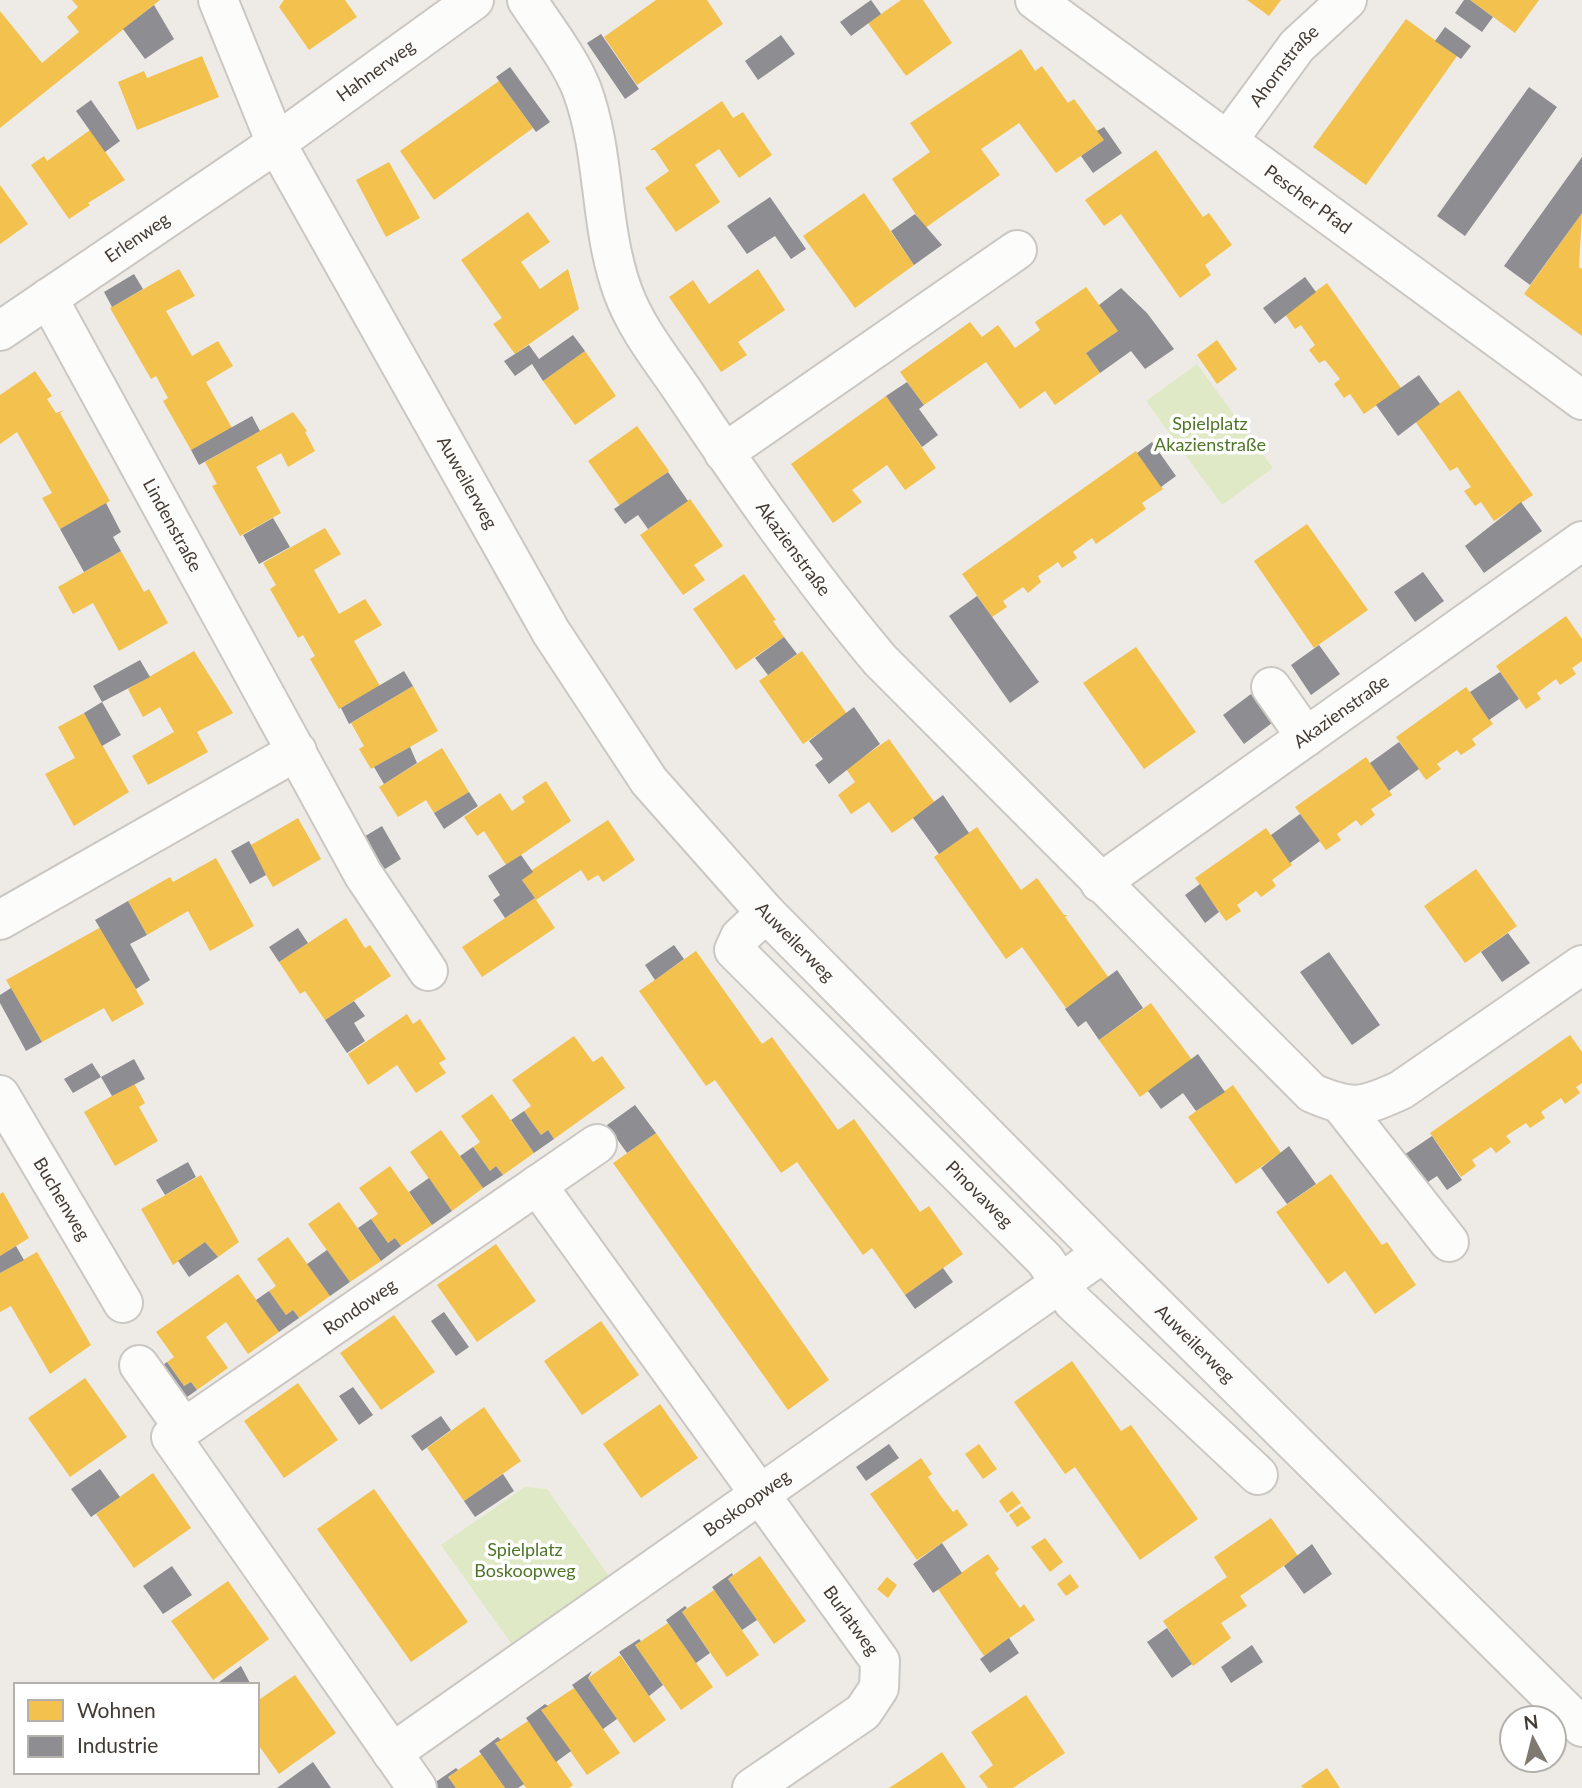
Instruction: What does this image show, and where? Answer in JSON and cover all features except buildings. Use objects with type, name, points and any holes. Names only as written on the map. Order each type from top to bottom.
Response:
[{"type":"street","name":"Auweilerweg","points":[[218,0],[276,143],[551,632],[649,781],[766,913],[1103,1253],[1582,1727]]},
{"type":"street","name":"Hahnerweg","points":[[276,143],[474,0]]},
{"type":"street","name":"Akazienstraße","points":[[527,0],[582,89],[592,130],[608,238],[623,294],[646,335],[724,453],[837,609],[880,660],[1312,1093],[1342,1106],[1449,1242]]},
{"type":"street","name":"Pescher Pfad","points":[[1035,0],[1582,400]]},
{"type":"street","name":"Ahornstraße","points":[[1228,140],[1297,47],[1347,0]]},
{"type":"street","name":"Erlenweg","points":[[0,331],[276,143]]},
{"type":"street","points":[[724,453],[1017,250]]},
{"type":"street","name":"Lindenstraße","points":[[48,298],[363,873],[428,971]]},
{"type":"street","name":"Akazienstraße","points":[[1100,883],[1582,541]]},
{"type":"street","points":[[1271,687],[1306,737]]},
{"type":"street","points":[[0,920],[297,751]]},
{"type":"street","name":"Pinovaweg","points":[[766,913],[740,937],[734,950],[1045,1260],[1073,1302],[1258,1475]]},
{"type":"street","points":[[1342,1106],[1374,1103],[1401,1090],[1582,965]]},
{"type":"street","name":"Buchenweg","points":[[0,1095],[123,1303]]},
{"type":"street","name":"Rondoweg","points":[[183,1427],[597,1144]]},
{"type":"street","points":[[537,1185],[760,1497]]},
{"type":"street","name":"Boskoopweg","points":[[392,1753],[760,1497],[1103,1253]]},
{"type":"street","points":[[139,1365],[183,1427],[171,1437],[417,1788]]},
{"type":"street","name":"Burlatweg","points":[[752,1788],[863,1712],[879,1688],[880,1661],[760,1497]]},
{"type":"green space","name":"Spielplatz Akazienstraße","points":[[1197,364],[1273,468],[1222,505],[1146,401]]},
{"type":"green space","name":"Spielplatz Boskoopweg","points":[[525,1487],[547,1489],[609,1576],[513,1646],[441,1545]]}]
